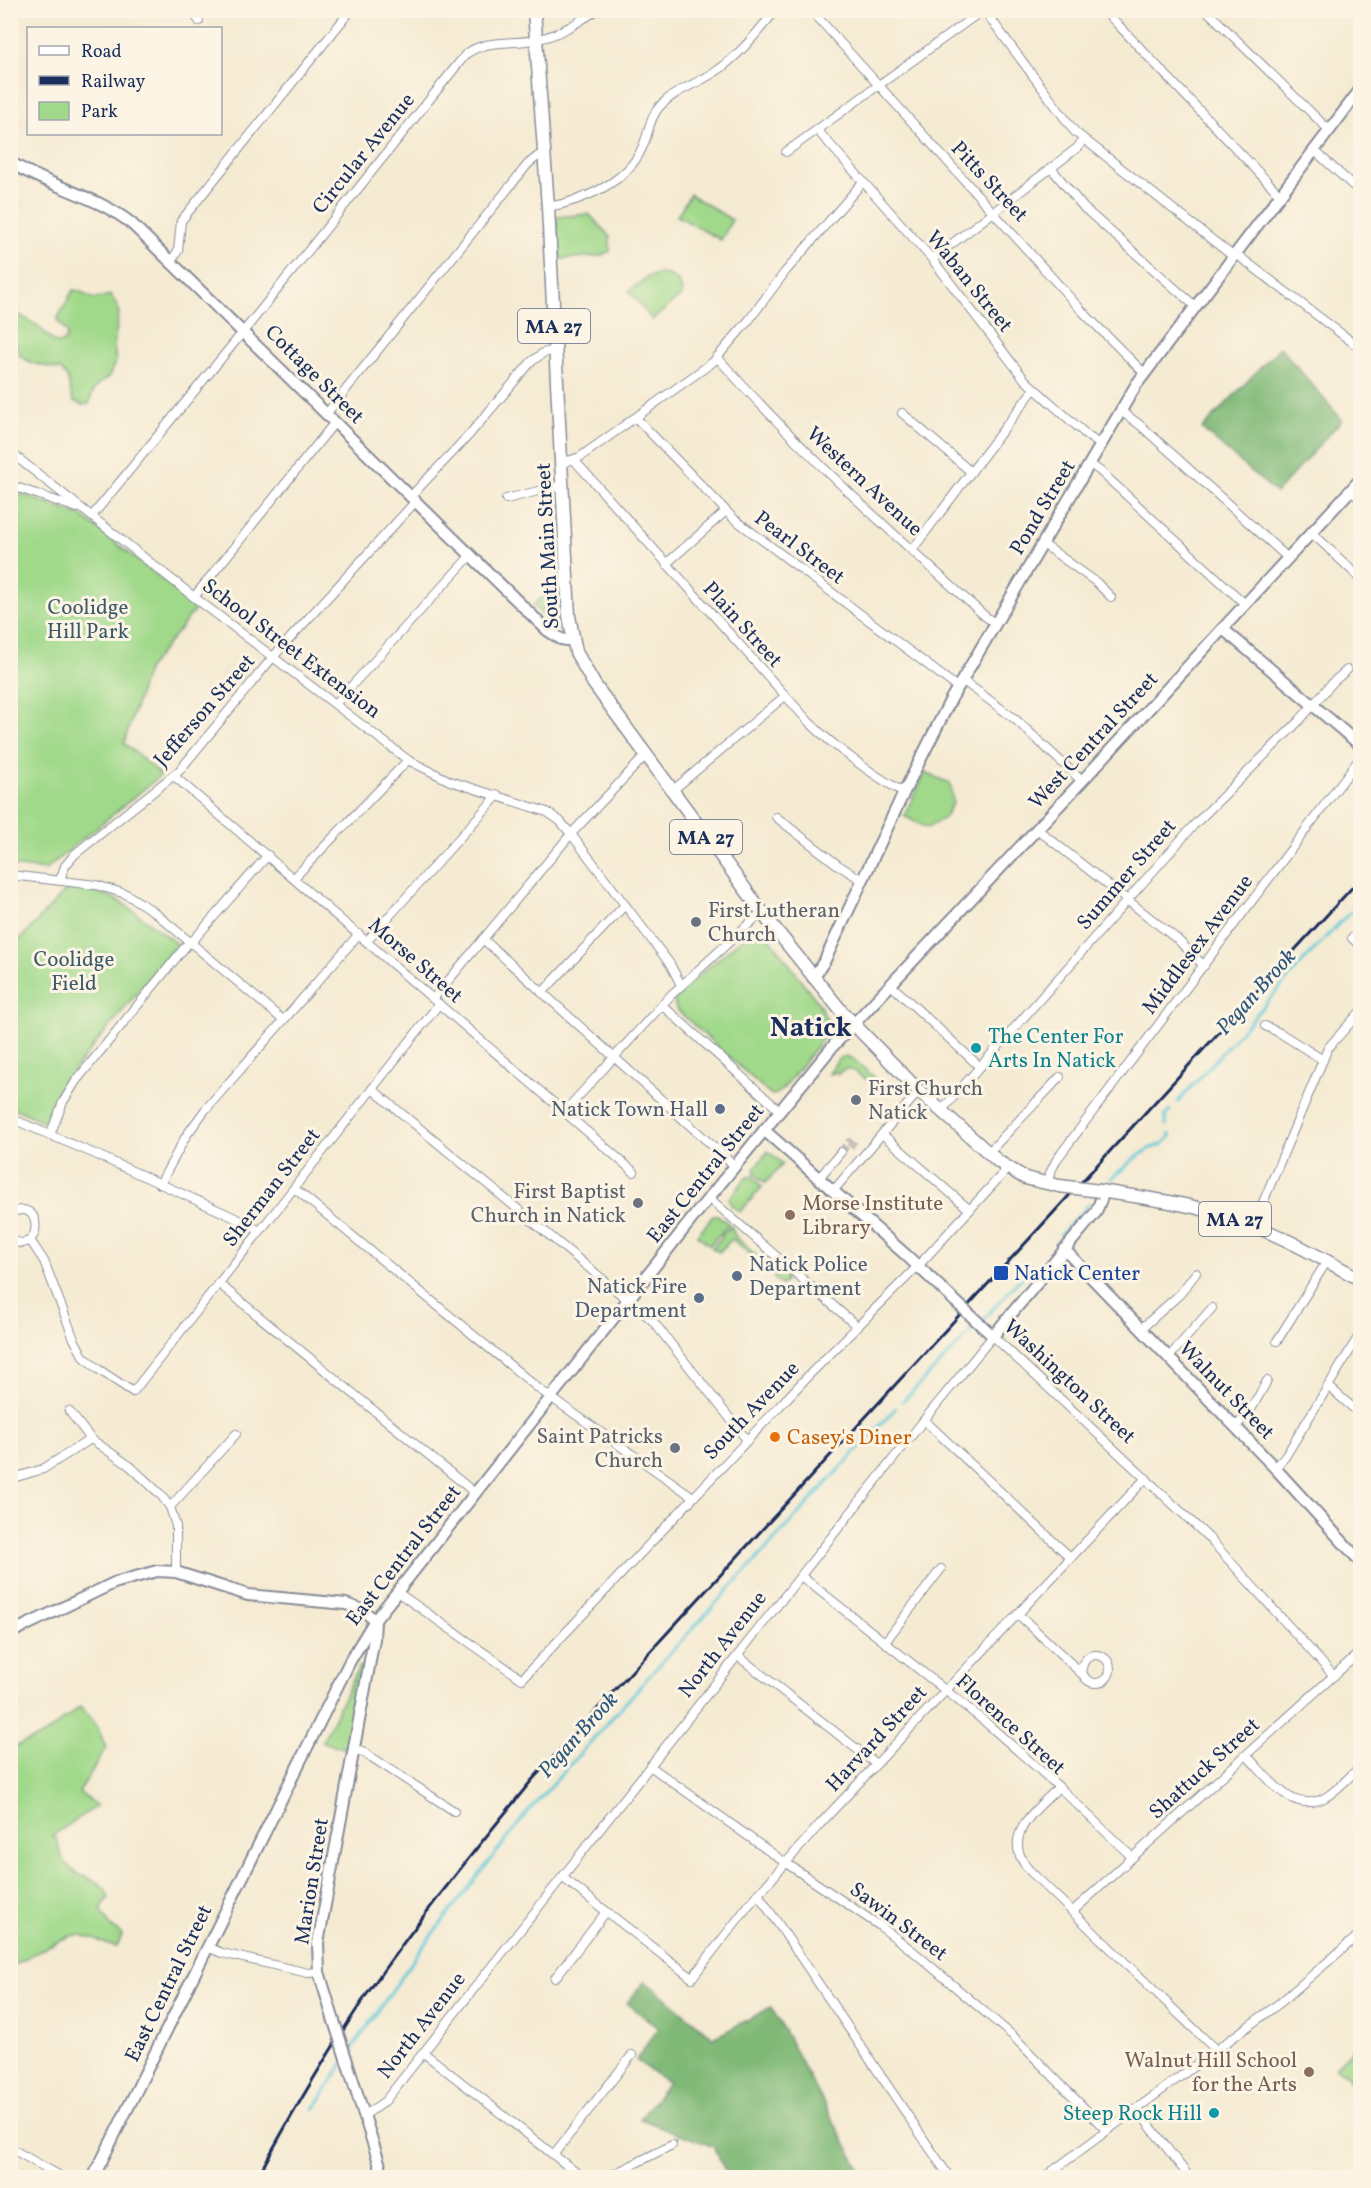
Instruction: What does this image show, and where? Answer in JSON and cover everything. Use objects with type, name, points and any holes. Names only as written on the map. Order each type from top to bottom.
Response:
[{"type":"main road","name":"South Main Street","points":[[534,10],[548,207],[555,350],[568,462],[563,485],[569,616],[573,641],[580,663],[645,756],[762,912],[852,1025]]},
{"type":"main road","name":"MA 27","points":[[852,1025],[919,1091],[988,1153],[1025,1178],[1054,1185],[1179,1203],[1222,1215],[1253,1226],[1360,1279]]},
{"type":"street","points":[[192,10],[199,21]]},
{"type":"street","points":[[171,261],[178,251],[181,221],[351,10]]},
{"type":"street","name":"Circular Avenue","points":[[92,516],[466,54],[484,44],[536,40],[557,33],[597,10]]},
{"type":"street","points":[[548,207],[563,204],[596,191],[619,177],[637,158],[644,145],[651,120],[660,105],[725,64],[743,48],[776,10]]},
{"type":"street","name":"Pitts Street","points":[[811,10],[1083,312],[1144,373]]},
{"type":"street","points":[[786,152],[983,10],[1067,124],[1083,140],[1360,348]]},
{"type":"street","points":[[1104,10],[1281,196]]},
{"type":"street","points":[[1206,10],[1330,131]]},
{"type":"street","name":"Pond Street","points":[[813,978],[825,960],[904,792],[959,684],[1144,373],[1316,151],[1360,90]]},
{"type":"street","name":"Waban Street","points":[[818,131],[932,259],[1034,389],[1101,445]]},
{"type":"street","points":[[932,259],[1077,148],[1083,140]]},
{"type":"street","points":[[1316,151],[1360,192]]},
{"type":"street","points":[[327,413],[528,164],[544,154]]},
{"type":"street","name":"Cottage Street","points":[[10,162],[36,177],[107,206],[132,224],[549,632],[561,639],[573,641]]},
{"type":"street","points":[[1051,168],[1084,208],[1196,307]]},
{"type":"street","points":[[568,462],[702,372],[753,315],[769,292],[862,183]]},
{"type":"street","name":"Jefferson Street","points":[[60,880],[65,866],[75,854],[122,814],[174,776],[273,657],[531,362],[543,352],[555,350]]},
{"type":"street","name":"Western Avenue","points":[[717,357],[794,440],[912,550],[995,623]]},
{"type":"street","points":[[912,550],[1034,389]]},
{"type":"street","points":[[1121,411],[1140,425],[1288,558]]},
{"type":"street","points":[[902,413],[971,472]]},
{"type":"street","name":"Pearl Street","points":[[636,418],[726,512],[959,684],[1014,719],[1082,781]]},
{"type":"street","points":[[194,597],[336,422]]},
{"type":"street","name":"School Street Extension","points":[[10,452],[194,597],[408,760],[450,782],[547,812],[560,821],[669,964],[681,985]]},
{"type":"street","name":"Plain Street","points":[[568,462],[666,564],[784,696],[827,739],[904,792]]},
{"type":"street","points":[[1090,464],[1245,604]]},
{"type":"street","name":"West Central Street","points":[[852,1025],[1082,781],[1360,480]]},
{"type":"street","points":[[10,485],[84,510]]},
{"type":"street","points":[[506,499],[563,485]]},
{"type":"street","points":[[1351,491],[1360,499]]},
{"type":"street","points":[[666,564],[726,512]]},
{"type":"street","points":[[1311,532],[1360,578]]},
{"type":"street","points":[[1042,544],[1096,582],[1111,597]]},
{"type":"street","points":[[335,704],[471,555]]},
{"type":"street","points":[[1223,629],[1360,745]]},
{"type":"street","name":"Summer Street","points":[[941,1111],[1193,826],[1347,670]]},
{"type":"street","points":[[672,790],[784,696]]},
{"type":"street","name":"Sherman Street","points":[[30,1240],[44,1261],[74,1339],[83,1356],[98,1370],[133,1392],[372,1089],[483,939],[572,834],[645,756]]},
{"type":"street","name":"Middlesex Avenue","points":[[1054,1185],[1050,1173],[1057,1159],[1360,758]]},
{"type":"street","points":[[294,878],[408,760]]},
{"type":"street","name":"Morse Street","points":[[174,776],[634,1172]]},
{"type":"street","points":[[367,941],[498,795]]},
{"type":"street","points":[[776,817],[838,866],[862,880]]},
{"type":"street","points":[[1037,829],[1178,940],[1204,966]]},
{"type":"street","points":[[50,1135],[63,1102],[76,1081],[190,942],[268,855]]},
{"type":"street","points":[[10,875],[96,885],[126,894],[153,911],[283,1020]]},
{"type":"street","points":[[542,993],[625,905]]},
{"type":"street","points":[[565,1112],[681,985],[762,912]]},
{"type":"street","points":[[160,1184],[195,1123],[359,934]]},
{"type":"street","points":[[1352,938],[1360,946]]},
{"type":"street","points":[[483,939],[735,1166]]},
{"type":"street","points":[[891,985],[980,1067]]},
{"type":"street","points":[[662,1005],[780,1111]]},
{"type":"street","points":[[1253,1226],[1331,1044],[1360,1012]]},
{"type":"street","name":"East Central Street","points":[[93,2178],[350,1661],[375,1620],[735,1166],[852,1025]]},
{"type":"street","points":[[1265,1026],[1323,1060]]},
{"type":"street","points":[[988,1153],[1060,1077]]},
{"type":"street","points":[[372,1089],[658,1327],[747,1440]]},
{"type":"street","points":[[833,1191],[919,1091]]},
{"type":"street","points":[[10,1118],[260,1231]]},
{"type":"street","name":"Washington Street","points":[[764,1130],[918,1266],[1208,1537],[1334,1676]]},
{"type":"street","points":[[882,1134],[970,1210]]},
{"type":"street","points":[[858,1148],[866,1153]]},
{"type":"street","points":[[819,1178],[841,1152]]},
{"type":"street","name":"South Avenue","points":[[398,1592],[522,1678],[747,1440],[918,1266],[1008,1168]]},
{"type":"street","points":[[294,1188],[550,1397],[693,1497]]},
{"type":"street","name":"North Avenue","points":[[365,2115],[385,2101],[424,2053],[924,1420],[1096,1212],[1102,1192]]},
{"type":"street","points":[[710,1198],[858,1327]]},
{"type":"street","points":[[10,1214],[20,1210],[32,1216],[37,1225],[30,1240],[21,1243],[10,1239]]},
{"type":"street","name":"Walnut Street","points":[[1064,1249],[1275,1468],[1360,1561]]},
{"type":"street","points":[[1277,1341],[1327,1261]]},
{"type":"street","points":[[1141,1329],[1180,1294],[1196,1273]]},
{"type":"street","points":[[218,1283],[476,1493]]},
{"type":"street","points":[[1168,1358],[1212,1308]]},
{"type":"street","points":[[1275,1468],[1360,1334]]},
{"type":"street","points":[[1236,1427],[1249,1413],[1267,1381]]},
{"type":"street","points":[[1328,1386],[1360,1414]]},
{"type":"street","points":[[69,1411],[91,1439],[130,1466],[170,1507],[176,1526],[176,1572]]},
{"type":"street","points":[[924,1420],[1071,1558]]},
{"type":"street","points":[[170,1507],[236,1434]]},
{"type":"street","points":[[10,1479],[43,1469],[91,1439]]},
{"type":"street","name":"Harvard Street","points":[[606,1912],[692,1978],[786,1862],[1146,1478]]},
{"type":"street","points":[[885,1642],[941,1569]]},
{"type":"street","points":[[10,1633],[126,1578],[157,1571],[176,1572],[248,1595],[346,1604],[362,1610],[375,1620]]},
{"type":"street","name":"Florence Street","points":[[801,1576],[947,1690],[1059,1787],[1021,1828],[1017,1851],[1024,1865],[1215,2049]]},
{"type":"street","points":[[1018,1614],[1082,1674]]},
{"type":"street","name":"Marion Street","points":[[375,1620],[374,1639],[321,1925],[318,1953],[320,1972],[333,2018],[384,2178]]},
{"type":"street","name":"Shattuck Street","points":[[1072,1912],[1360,1652]]},
{"type":"street","points":[[738,1656],[876,1764]]},
{"type":"street","points":[[354,1749],[365,1753],[454,1811]]},
{"type":"street","points":[[1246,1755],[1287,1796],[1304,1803],[1315,1802],[1328,1796],[1360,1767]]},
{"type":"street","name":"Sawin Street","points":[[650,1766],[880,1926],[942,1975],[1013,2036],[1106,2130]]},
{"type":"street","points":[[1059,1787],[1132,1857]]},
{"type":"street","points":[[555,1977],[606,1912],[562,1877]]},
{"type":"street","points":[[758,1894],[950,2178]]},
{"type":"street","points":[[1043,2178],[1294,1991],[1360,1934]]},
{"type":"street","points":[[207,1947],[222,1953],[308,1973],[320,1972]]},
{"type":"street","points":[[424,2053],[583,2178]]},
{"type":"street","points":[[554,2154],[632,2055]]},
{"type":"street","points":[[1136,2108],[1190,2178]]},
{"type":"street","points":[[606,2178],[672,2145]]},
{"type":"street","points":[[10,2148],[64,2178]]},
{"type":"green space","points":[[690,194],[732,220],[721,240],[677,216]]},
{"type":"green space","points":[[589,214],[610,237],[610,251],[600,256],[560,259],[556,217]]},
{"type":"green space","points":[[660,273],[676,280],[682,295],[652,320],[629,291],[648,277]]},
{"type":"green space","points":[[73,290],[93,299],[111,295],[119,311],[114,346],[116,361],[108,378],[94,389],[89,404],[82,405],[73,401],[67,377],[61,370],[32,363],[20,356],[11,335],[11,310],[38,326],[55,343],[66,340],[67,333],[57,320]]},
{"type":"green space","points":[[1280,347],[1342,420],[1276,493],[1202,429]]},
{"type":"green space","name":"Coolidge Hill Park","points":[[11,491],[80,515],[197,607],[147,670],[124,743],[161,775],[45,870],[11,866]]},
{"type":"green space","points":[[560,583],[561,618],[556,624],[552,624],[533,605]]},
{"type":"green space","points":[[925,773],[950,783],[953,803],[944,818],[927,828],[904,816]]},
{"type":"green space","name":"Coolidge Field","points":[[68,888],[107,895],[124,904],[177,944],[60,1087],[45,1122],[11,1107],[11,949]]},
{"type":"green space","points":[[763,929],[819,1004],[828,1022],[824,1037],[783,1089],[774,1095],[770,1094],[676,1009],[674,1001],[676,995],[751,931]]},
{"type":"green space","points":[[846,1056],[853,1059],[875,1078],[867,1080],[849,1069],[838,1074],[836,1072],[829,1074],[838,1059]]},
{"type":"green space","points":[[768,1151],[783,1164],[765,1183],[754,1174],[756,1171],[754,1169]]},
{"type":"green space","points":[[752,1176],[762,1187],[740,1212],[730,1204],[729,1199],[746,1178]]},
{"type":"green space","points":[[713,1216],[719,1216],[729,1224],[710,1245],[697,1235]]},
{"type":"green space","points":[[731,1226],[735,1236],[777,1274],[780,1272],[786,1275],[786,1282],[781,1285],[774,1278],[775,1276],[732,1239],[719,1252],[712,1248]]},
{"type":"green space","points":[[362,1666],[348,1749],[322,1742],[359,1667]]},
{"type":"green space","points":[[80,1707],[97,1726],[106,1748],[79,1792],[97,1806],[52,1836],[56,1837],[62,1856],[69,1867],[74,1872],[101,1885],[105,1890],[109,1897],[101,1909],[109,1924],[122,1935],[117,1947],[85,1936],[70,1936],[11,1967],[11,1748],[44,1735]]},
{"type":"green space","points":[[645,1981],[714,2038],[771,2007],[864,2177],[728,2177],[714,2147],[640,2119],[668,2083],[636,2060],[658,2028],[627,2003]]},
{"type":"green space","points":[[1360,2042],[1360,2093],[1346,2075],[1335,2067]]},
{"type":"waterway","name":"Pegan Brook","points":[[1178,1102],[1309,955],[1348,914],[1360,907]]},
{"type":"waterway","name":"Pegan Brook","points":[[1166,1125],[1165,1117],[1170,1110]]},
{"type":"waterway","name":"Pegan Brook","points":[[1111,1179],[1135,1158],[1151,1148],[1162,1145],[1170,1134]]},
{"type":"waterway","name":"Pegan Brook","points":[[1060,1235],[1089,1204]]},
{"type":"waterway","name":"Pegan Brook","points":[[982,1321],[1033,1265]]},
{"type":"waterway","name":"Pegan Brook","points":[[903,1401],[978,1325]]},
{"type":"waterway","name":"Pegan Brook","points":[[348,2054],[421,1949],[527,1813],[661,1663],[896,1408]]},
{"type":"waterway","name":"Pegan Brook","points":[[314,2109],[344,2062]]},
{"type":"tunnel","points":[[841,1152],[849,1142],[858,1148]]},
{"type":"railway","points":[[257,2178],[317,2072],[366,1996],[437,1898],[532,1780],[1360,879]]},
{"type":"place","name":"First Lutheran Church","points":[[696,922]]},
{"type":"place","name":"The Center For Arts In Natick","points":[[976,1048]]},
{"type":"place","name":"First Church Natick","points":[[856,1100]]},
{"type":"place","name":"Natick Town Hall","points":[[720,1109]]},
{"type":"place","name":"First Baptist Church in Natick","points":[[638,1203]]},
{"type":"place","name":"Morse Institute Library","points":[[790,1215]]},
{"type":"place","name":"Natick Center","points":[[1001,1273]]},
{"type":"place","name":"Natick Police Department","points":[[737,1276]]},
{"type":"place","name":"Natick Fire Department","points":[[699,1298]]},
{"type":"place","name":"Casey's Diner","points":[[775,1437]]},
{"type":"place","name":"Saint Patricks Church","points":[[675,1448]]},
{"type":"place","name":"Walnut Hill School for the Arts","points":[[1309,2072]]},
{"type":"place","name":"Steep Rock Hill","points":[[1214,2113]]},
{"type":"district","name":"Natick","points":[[811,1027]]}]
